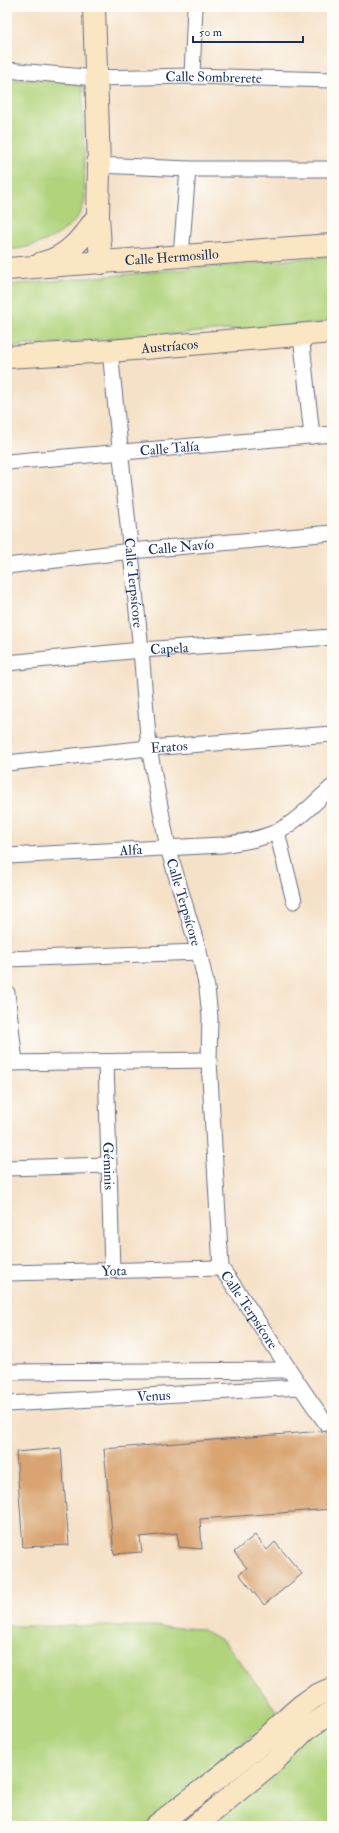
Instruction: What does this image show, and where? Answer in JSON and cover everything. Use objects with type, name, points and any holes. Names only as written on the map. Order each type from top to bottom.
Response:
[{"type":"street","points":[[94,7],[95,78],[99,165],[98,216],[101,263]]},
{"type":"street","points":[[192,76],[195,7]]},
{"type":"street","name":"Calle Sombrerete","points":[[7,70],[95,78],[192,76],[332,80]]},
{"type":"street","points":[[99,165],[188,169],[332,169]]},
{"type":"street","points":[[181,256],[188,169]]},
{"type":"street","points":[[9,268],[55,260],[78,242],[98,216]]},
{"type":"street","name":"Calle Hermosillo","points":[[9,268],[101,263],[332,245]]},
{"type":"street","name":"Austríacos","points":[[7,357],[110,351],[332,332]]},
{"type":"street","points":[[301,335],[312,436]]},
{"type":"street","name":"Calle Terpsícore","points":[[110,351],[122,453],[149,748],[168,848],[199,952],[207,988],[210,1017],[208,1060],[221,1268],[288,1370],[326,1423]]},
{"type":"street","name":"Calle Talía","points":[[7,462],[332,434]]},
{"type":"street","name":"Calle Navío","points":[[7,566],[131,551],[332,533]]},
{"type":"street","name":"Capela","points":[[7,663],[141,650],[332,637]]},
{"type":"street","name":"Eratos","points":[[7,763],[149,748],[332,734]]},
{"type":"street","name":"Alfa","points":[[7,856],[168,848],[229,844],[252,840],[277,832],[295,819],[332,787]]},
{"type":"street","points":[[277,832],[294,901]]},
{"type":"street","points":[[7,959],[199,952]]},
{"type":"street","points":[[7,993],[11,1062],[208,1060]]},
{"type":"street","name":"Géminis","points":[[106,1062],[112,1270]]},
{"type":"street","points":[[7,1168],[108,1165]]},
{"type":"street","name":"Yota","points":[[7,1273],[221,1268]]},
{"type":"street","name":"Venus","points":[[7,1372],[288,1370]]},
{"type":"street","name":"Venus","points":[[7,1404],[300,1387]]},
{"type":"street","points":[[156,1826],[260,1744],[293,1712],[320,1693],[332,1689]]},
{"type":"street","points":[[196,1826],[275,1760],[306,1729],[332,1712]]},
{"type":"green space","points":[[7,79],[82,82],[85,197],[82,209],[76,219],[56,236],[31,246],[7,250]]},
{"type":"green space","points":[[332,256],[332,322],[7,347],[7,285]]},
{"type":"green space","points":[[7,1626],[152,1626],[201,1629],[225,1642],[278,1713],[144,1826],[7,1826]]},
{"type":"green space","points":[[332,1707],[332,1826],[178,1826]]},
{"type":"building","points":[[322,1431],[327,1432],[332,1443],[332,1509],[200,1519],[202,1549],[179,1547],[177,1533],[140,1537],[142,1552],[114,1554],[104,1449]]},
{"type":"building","points":[[61,1448],[69,1545],[23,1547],[16,1452]]},
{"type":"building","points":[[255,1535],[267,1550],[275,1542],[302,1574],[264,1605],[239,1574],[247,1568],[234,1552]]}]
